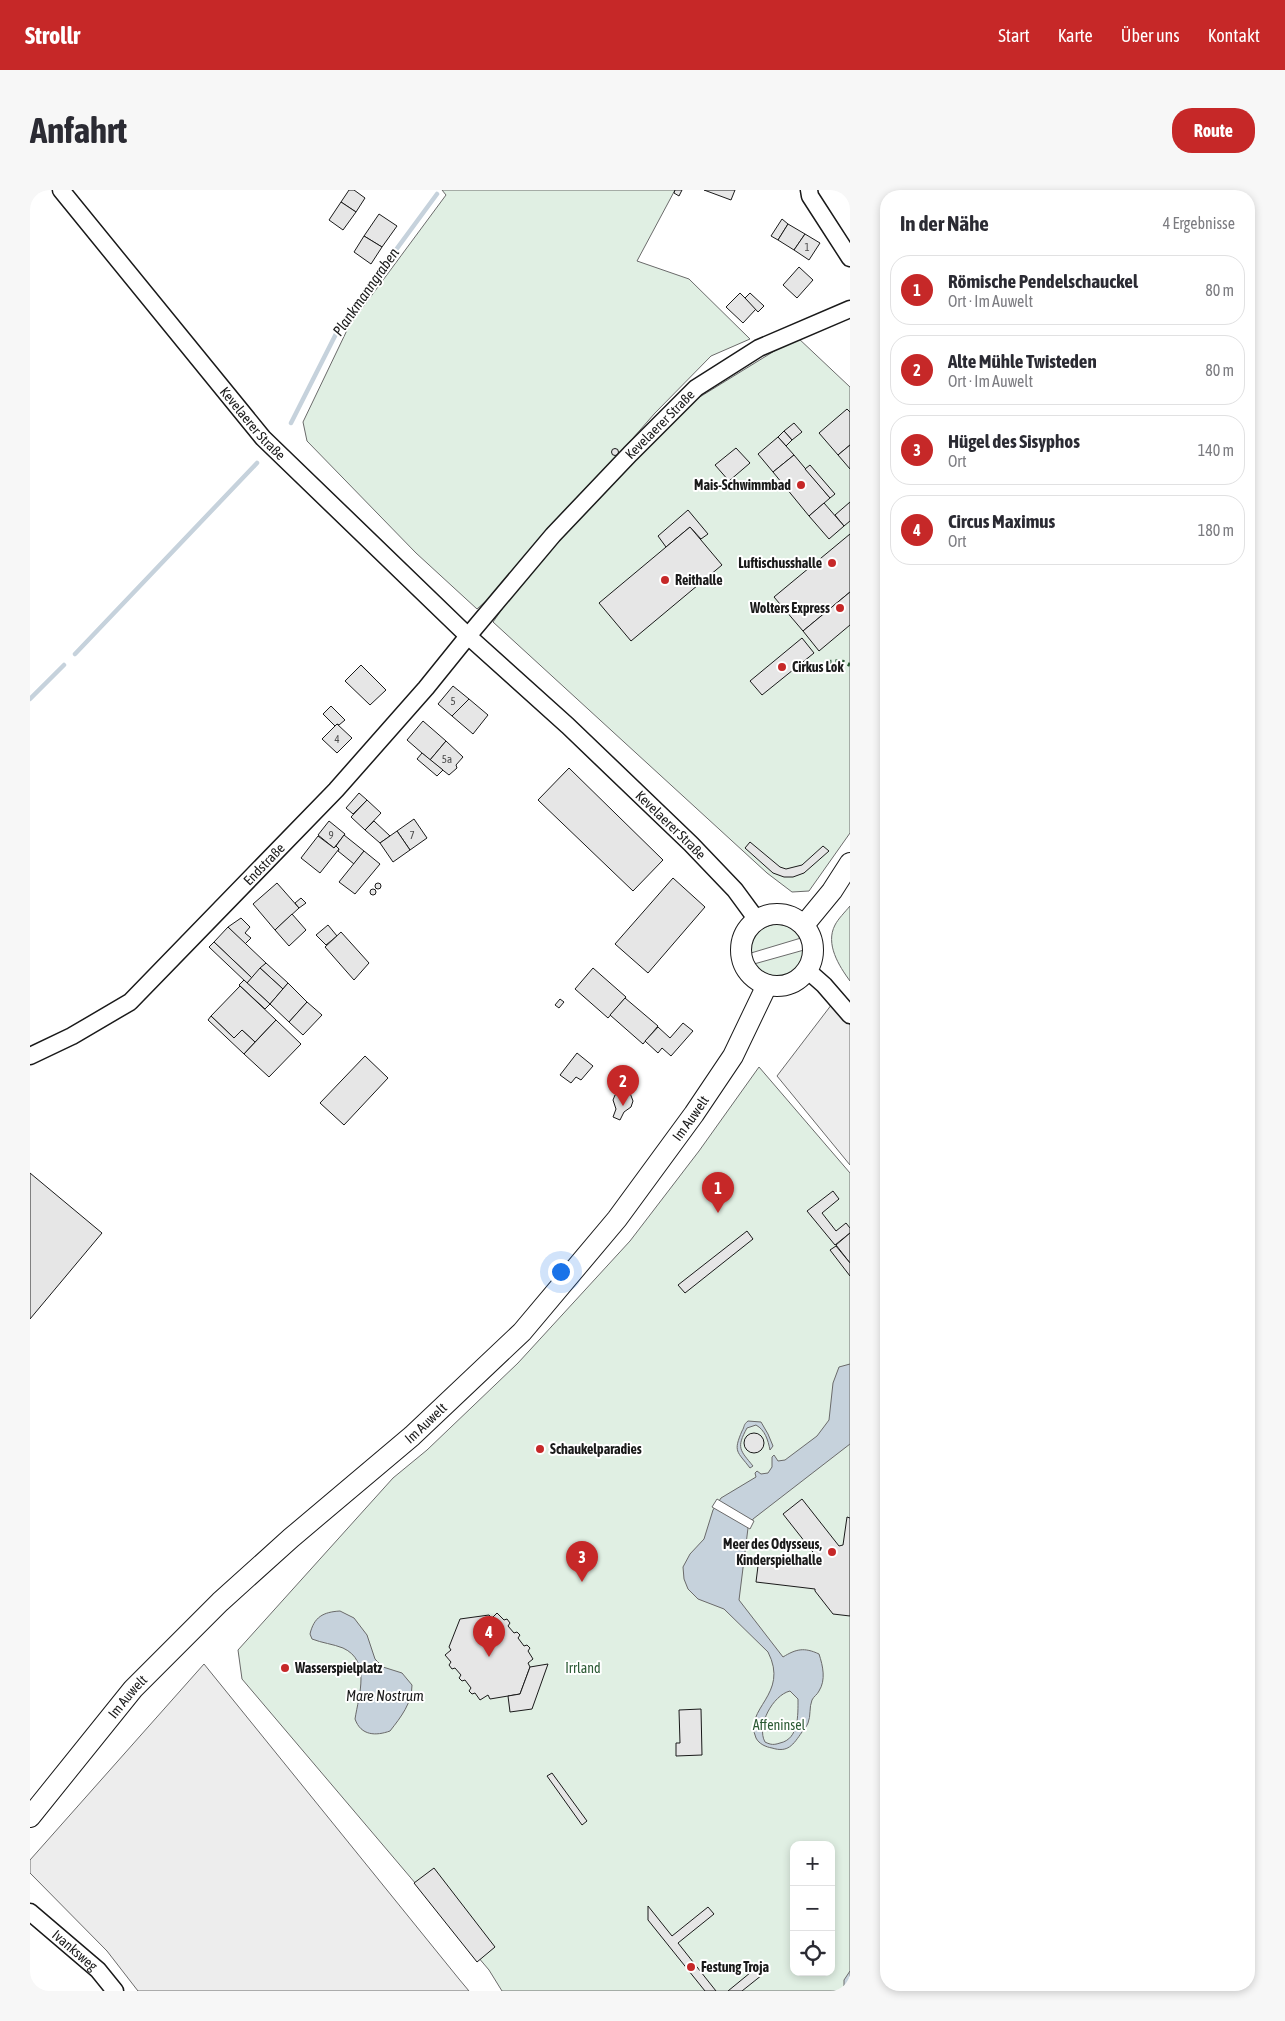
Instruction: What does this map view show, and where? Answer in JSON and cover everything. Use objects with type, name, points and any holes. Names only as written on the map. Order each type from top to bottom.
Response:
[{"type":"main road","points":[[804,925],[832,891],[850,864]]},
{"type":"main road","points":[[780,914],[797,920],[804,925],[810,934],[813,958],[807,970],[791,984],[780,986],[767,985],[748,971],[743,960],[742,949],[744,938],[749,928],[757,920],[780,914]]},
{"type":"main road","name":"Im Auwelt","points":[[30,1818],[133,1690],[220,1602],[291,1538],[412,1436],[522,1332],[617,1219],[694,1114],[733,1056],[767,985]]},
{"type":"street","name":"Kevelaerer Straße","points":[[61,190],[263,438],[468,636],[568,726],[691,844],[736,890],[757,920]]},
{"type":"street","points":[[809,190],[810,196],[850,258]]},
{"type":"street","name":"Kevelaerer Straße","points":[[468,636],[553,536],[630,454],[696,388],[759,348],[850,309]]},
{"type":"street","name":"Endstraße","points":[[30,1056],[72,1036],[130,1002],[336,790],[426,688],[468,636]]},
{"type":"street","points":[[807,970],[824,984],[850,1015]]},
{"type":"street","name":"Ivanksweg","points":[[30,1912],[98,1970],[116,1991]]},
{"type":"green space","points":[[442,190],[675,190],[637,261],[689,279],[750,339],[711,356],[655,413],[502,587],[477,609],[416,553],[307,441],[303,422],[349,326],[446,195]]},
{"type":"green space","points":[[797,337],[850,387],[850,833],[809,891],[792,892],[767,873],[493,622],[512,595],[631,459],[690,403]]},
{"type":"green space","points":[[850,906],[850,981],[838,962],[832,947],[832,932],[835,925]]},
{"type":"green space","points":[[776,924],[790,928],[801,938],[751,953],[752,942],[757,933],[765,927]]},
{"type":"green space","points":[[804,950],[797,968],[784,977],[768,976],[761,972],[754,964]]},
{"type":"green space","name":"Irrland","points":[[759,1067],[850,1173],[850,1991],[502,1991],[489,1970],[242,1679],[238,1650],[393,1478],[427,1450],[518,1363],[630,1241],[699,1151]]},
{"type":"shaded area","points":[[832,1004],[850,1025],[850,1165],[777,1076]]},
{"type":"shaded area","points":[[204,1664],[469,1991],[138,1991],[107,1951],[30,1873],[30,1860]]},
{"type":"water","points":[[850,1364],[850,1444],[753,1519],[748,1528],[739,1600],[783,1657],[792,1652],[809,1650],[819,1654],[823,1668],[823,1682],[812,1700],[807,1725],[790,1747],[778,1749],[765,1746],[759,1742],[756,1738],[754,1727],[755,1718],[774,1679],[773,1667],[768,1652],[724,1609],[698,1599],[688,1589],[684,1579],[683,1567],[690,1554],[704,1539],[713,1510],[721,1498],[756,1477],[755,1473],[757,1471],[761,1474],[768,1473],[772,1467],[772,1457],[774,1455],[778,1461],[785,1460],[817,1436],[829,1420],[833,1383],[839,1367]],"holes":[[[790,1691],[798,1699],[796,1725],[791,1737],[786,1741],[776,1744],[765,1742],[763,1735],[764,1720],[772,1705],[778,1698]]]},
{"type":"water","points":[[748,1421],[761,1422],[773,1446],[770,1450],[766,1436],[759,1427],[756,1425],[747,1428],[741,1440],[741,1448],[753,1466],[750,1468],[739,1454],[737,1447],[742,1431]]},
{"type":"water","name":"Mare Nostrum","points":[[340,1611],[354,1618],[367,1635],[375,1659],[383,1667],[402,1673],[412,1685],[408,1704],[390,1731],[374,1734],[361,1729],[355,1719],[361,1679],[357,1661],[352,1654],[343,1648],[312,1639],[310,1634],[312,1628],[320,1616]]},
{"type":"water","points":[[850,1971],[850,1991],[844,1991],[844,1980]]},
{"type":"pier","points":[[717,1499],[754,1521],[750,1529],[712,1507]]},
{"type":"building","points":[[349,190],[354,190],[365,198],[356,212],[341,202]]},
{"type":"building","points":[[675,190],[682,190],[679,196],[674,193]]},
{"type":"building","points":[[704,190],[735,190],[731,200]]},
{"type":"building","points":[[341,202],[356,212],[343,230],[329,220]]},
{"type":"building","points":[[379,214],[397,226],[382,247],[364,236]]},
{"type":"building","points":[[782,219],[788,224],[778,240],[771,236]]},
{"type":"building","points":[[788,224],[805,234],[794,250],[778,240]]},
{"type":"building","points":[[805,234],[820,243],[809,260],[794,250]]},
{"type":"building","points":[[364,236],[382,247],[371,264],[354,252]]},
{"type":"building","points":[[799,267],[813,280],[797,298],[783,285]]},
{"type":"building","points":[[740,293],[756,309],[743,323],[726,307]]},
{"type":"building","points":[[750,293],[764,306],[758,312],[745,298]]},
{"type":"building","points":[[847,409],[850,412],[850,445],[838,455],[819,433]]},
{"type":"building","points":[[794,423],[802,432],[792,440],[784,431]]},
{"type":"building","points":[[784,431],[792,440],[786,446],[778,437]]},
{"type":"building","points":[[778,437],[794,455],[773,472],[758,454]]},
{"type":"building","points":[[850,445],[850,469],[838,455]]},
{"type":"building","points":[[615,448],[619,452],[615,456],[611,452]]},
{"type":"building","points":[[736,448],[750,463],[729,481],[715,465]]},
{"type":"building","name":"Mais-Schwimmbad","points":[[794,455],[830,498],[809,516],[773,472]]},
{"type":"building","points":[[810,465],[835,494],[830,498],[805,469]]},
{"type":"building","points":[[850,502],[850,521],[844,526],[835,515]]},
{"type":"building","points":[[824,503],[844,526],[829,539],[809,516]]},
{"type":"building","points":[[688,510],[708,534],[701,539],[690,527],[666,547],[658,536]]},
{"type":"building","name":"Reithalle","points":[[690,527],[722,565],[631,641],[599,603]]},
{"type":"building","name":"Luftischusshalle","points":[[850,534],[850,592],[803,631],[774,597]]},
{"type":"building","name":"Wolters Express","points":[[850,592],[850,625],[819,651],[803,631]]},
{"type":"building","name":"Cirkus Lok","points":[[802,638],[814,653],[762,695],[750,681]]},
{"type":"building","points":[[361,665],[386,690],[370,705],[345,681]]},
{"type":"building","points":[[453,686],[469,699],[452,716],[438,704]]},
{"type":"building","points":[[469,699],[488,715],[473,734],[452,716]]},
{"type":"building","points":[[331,706],[345,720],[339,725],[335,726],[323,714]]},
{"type":"building","points":[[423,721],[446,741],[430,760],[407,740]]},
{"type":"building","points":[[337,724],[352,738],[337,753],[322,739]]},
{"type":"building","points":[[446,741],[463,757],[456,765],[457,768],[449,775],[430,760]]},
{"type":"building","points":[[422,753],[443,770],[437,776],[417,759]]},
{"type":"building","points":[[569,768],[663,860],[633,891],[538,800]]},
{"type":"building","points":[[359,793],[367,800],[353,814],[346,808]]},
{"type":"building","points":[[367,800],[381,813],[365,830],[351,817]]},
{"type":"building","points":[[414,819],[427,838],[410,850],[397,831]]},
{"type":"building","points":[[329,821],[345,834],[334,848],[318,835]]},
{"type":"building","points":[[374,821],[390,836],[380,843],[365,830]]},
{"type":"building","points":[[397,831],[410,850],[393,862],[380,843]]},
{"type":"building","points":[[344,835],[364,851],[354,864],[338,851],[339,849],[336,846]]},
{"type":"building","points":[[318,836],[334,848],[336,846],[339,849],[320,873],[301,858]]},
{"type":"building","points":[[750,842],[780,867],[786,869],[802,865],[823,846],[829,851],[804,873],[793,877],[784,877],[773,873],[745,848]]},
{"type":"building","points":[[364,851],[380,864],[355,894],[339,882]]},
{"type":"building","points":[[673,878],[705,907],[648,973],[615,944]]},
{"type":"building","points":[[277,883],[299,908],[275,930],[253,904]]},
{"type":"building","points":[[378,883],[381,886],[378,889],[375,886]]},
{"type":"building","points":[[373,889],[376,892],[373,895],[370,892]]},
{"type":"building","points":[[301,898],[306,903],[299,908],[295,903]]},
{"type":"building","points":[[292,914],[306,930],[289,946],[275,930]]},
{"type":"building","points":[[241,918],[250,927],[245,933],[251,938],[245,944],[228,927]]},
{"type":"building","points":[[328,925],[337,936],[326,945],[316,935]]},
{"type":"building","points":[[228,927],[266,963],[252,978],[214,942]]},
{"type":"building","points":[[341,932],[369,963],[354,980],[325,947]]},
{"type":"building","points":[[214,942],[252,978],[247,983],[209,947]]},
{"type":"building","points":[[266,963],[288,983],[283,989],[260,968]]},
{"type":"building","points":[[260,968],[283,989],[270,1004],[247,983]]},
{"type":"building","points":[[593,968],[626,997],[608,1018],[575,989]]},
{"type":"building","points":[[244,980],[270,1004],[265,1009],[239,985]]},
{"type":"building","points":[[288,983],[307,1002],[289,1022],[270,1004]]},
{"type":"building","points":[[240,986],[276,1020],[255,1042],[242,1030],[234,1038],[211,1016]]},
{"type":"building","points":[[625,998],[658,1026],[643,1044],[610,1015]]},
{"type":"building","points":[[560,999],[564,1002],[559,1008],[555,1005]]},
{"type":"building","points":[[307,1002],[322,1015],[303,1035],[289,1022]]},
{"type":"building","points":[[211,1016],[234,1038],[242,1030],[255,1042],[244,1054],[208,1020]]},
{"type":"building","points":[[276,1020],[301,1044],[269,1077],[244,1054]]},
{"type":"building","points":[[683,1023],[693,1031],[671,1056],[662,1048],[658,1053],[645,1041],[658,1027],[670,1038]]},
{"type":"building","points":[[577,1053],[593,1066],[581,1080],[576,1077],[571,1083],[560,1075]]},
{"type":"building","points":[[365,1056],[388,1078],[344,1125],[320,1103]]},
{"type":"building","points":[[620,1092],[630,1093],[633,1101],[631,1107],[624,1112],[620,1120],[613,1117],[616,1109],[613,1100],[615,1095]]},
{"type":"building","points":[[30,1173],[102,1233],[30,1319]]},
{"type":"building","points":[[833,1191],[839,1199],[822,1213],[836,1231],[846,1223],[850,1228],[850,1233],[835,1245],[807,1211]]},
{"type":"building","points":[[747,1231],[753,1239],[685,1293],[678,1285]]},
{"type":"building","points":[[850,1233],[850,1263],[836,1245]]},
{"type":"building","points":[[836,1246],[850,1263],[850,1276],[830,1250]]},
{"type":"building","points":[[754,1433],[761,1436],[764,1443],[761,1450],[754,1453],[747,1450],[744,1443],[747,1436]]},
{"type":"building","name":"Meer des Odysseus, Kinderspielhalle","points":[[802,1499],[839,1546],[843,1545],[847,1517],[850,1518],[850,1616],[833,1614],[815,1589],[756,1582],[759,1558],[818,1565],[820,1561],[783,1514]]},
{"type":"building","points":[[497,1613],[504,1620],[507,1619],[510,1623],[508,1626],[514,1633],[517,1632],[520,1635],[518,1638],[524,1646],[527,1645],[530,1648],[528,1651],[533,1659],[528,1663],[530,1667],[520,1694],[490,1699],[488,1695],[480,1700],[475,1693],[472,1694],[469,1691],[471,1688],[465,1680],[462,1681],[459,1678],[461,1675],[455,1668],[452,1669],[449,1665],[451,1662],[445,1655],[451,1650],[449,1647],[460,1619],[489,1615],[492,1618]]},
{"type":"building","points":[[548,1664],[532,1709],[510,1712],[508,1696],[520,1694],[530,1667]]},
{"type":"building","points":[[701,1709],[702,1755],[676,1756],[676,1743],[680,1743],[679,1710]]},
{"type":"building","points":[[552,1773],[587,1821],[582,1825],[547,1776]]},
{"type":"building","points":[[434,1868],[495,1947],[477,1962],[414,1883]]},
{"type":"building","name":"Festung Troja","points":[[648,1906],[672,1936],[708,1907],[714,1914],[678,1943],[716,1991],[705,1991],[648,1920]]},
{"type":"building","name":"Festung Troja","points":[[756,1968],[762,1975],[742,1991],[728,1991]]},
{"type":"waterway","name":"Plankmanngraben","points":[[291,423],[340,326],[437,194]]},
{"type":"waterway","name":"Plankmanngraben","points":[[75,654],[257,463]]},
{"type":"waterway","name":"Plankmanngraben","points":[[30,699],[64,665]]},
{"type":"hedge","points":[[829,662],[841,661],[850,665]]},
{"type":"place","name":"Mais-Schwimmbad","points":[[801,485]]},
{"type":"place","name":"Luftischusshalle","points":[[832,563]]},
{"type":"place","name":"Reithalle","points":[[665,580]]},
{"type":"place","name":"Wolters Express","points":[[840,608]]},
{"type":"place","name":"Cirkus Lok","points":[[782,667]]},
{"type":"place","name":"Alte Mühle Twisteden","points":[[623,1106]]},
{"type":"place","name":"Römische Pendelschauckel","points":[[718,1213]]},
{"type":"place","name":"Schaukelparadies","points":[[540,1449]]},
{"type":"place","name":"Meer des Odysseus, Kinderspielhalle","points":[[832,1552]]},
{"type":"place","name":"Hügel des Sisyphos","points":[[582,1582]]},
{"type":"place","name":"Circus Maximus","points":[[489,1657]]},
{"type":"place","name":"Wasserspielplatz","points":[[285,1668]]},
{"type":"place","name":"Festung Troja","points":[[691,1967]]},
{"type":"park label","name":"Affeninsel","points":[[779,1725]]}]
